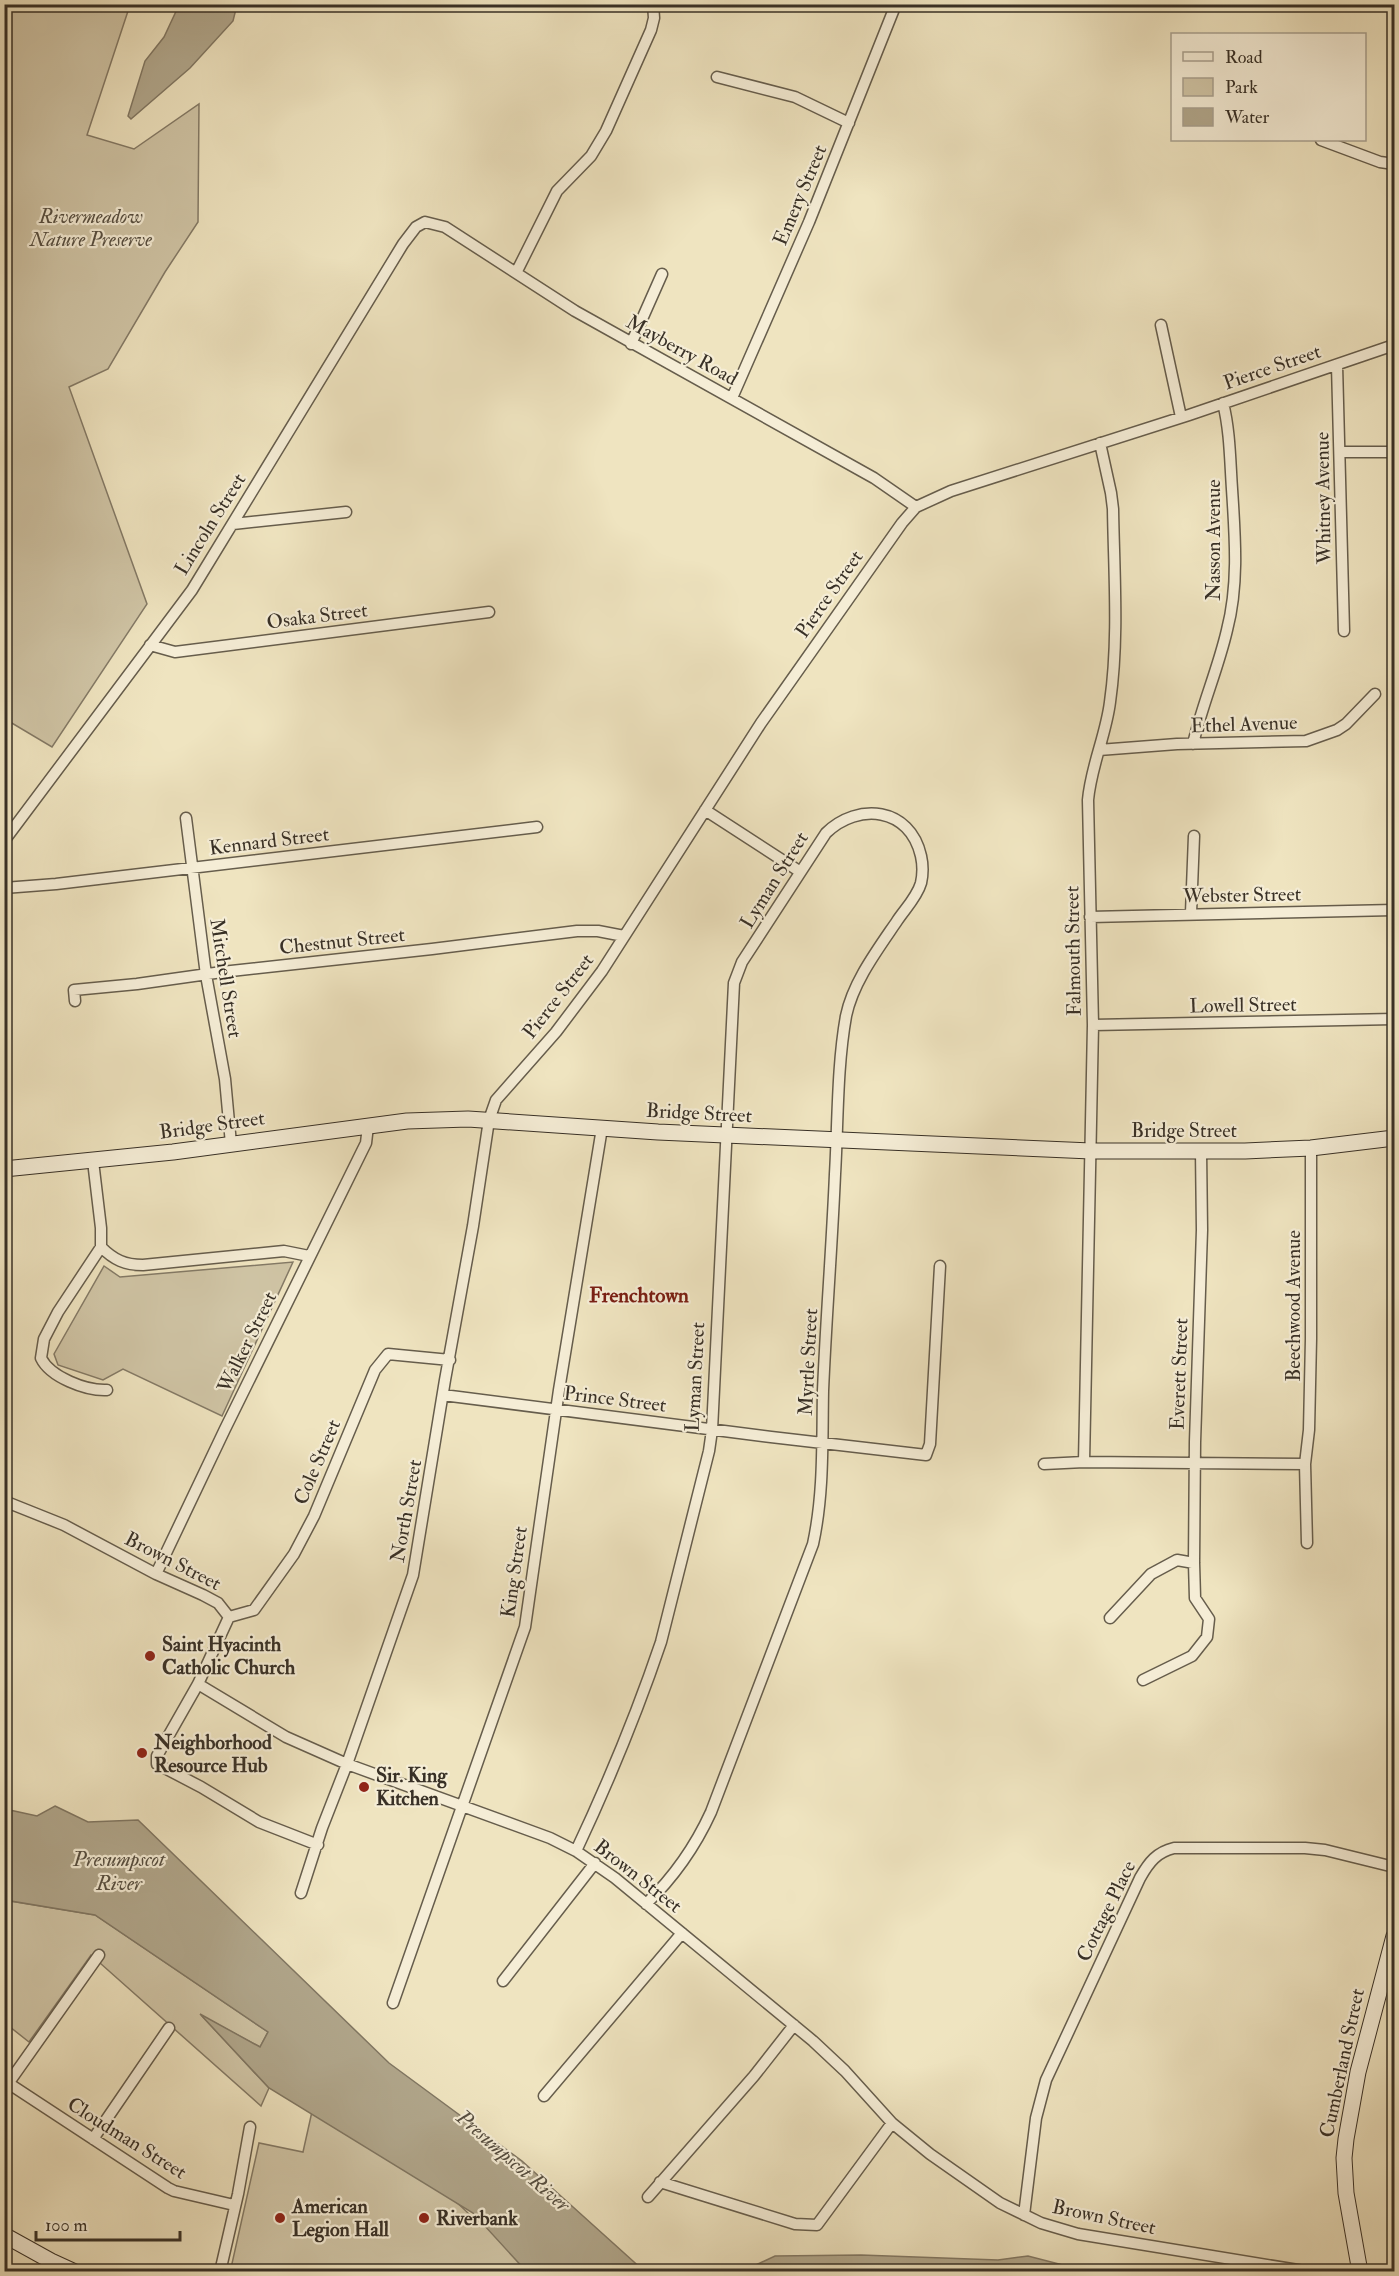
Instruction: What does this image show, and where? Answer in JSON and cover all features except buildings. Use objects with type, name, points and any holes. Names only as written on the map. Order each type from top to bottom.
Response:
[{"type":"street","points":[[516,273],[557,191],[591,156],[606,131],[651,30],[654,18],[653,4]]},
{"type":"street","name":"Emery Street","points":[[732,399],[849,123],[896,4]]},
{"type":"street","points":[[717,77],[795,97],[849,123]]},
{"type":"street","points":[[1324,141],[1380,162],[1395,164]]},
{"type":"street","name":"Lincoln Street","points":[[4,841],[192,590],[403,244],[416,227],[425,222],[432,223]]},
{"type":"street","name":"Mayberry Road","points":[[432,223],[445,227],[631,344],[874,478],[916,507]]},
{"type":"street","points":[[631,344],[662,274]]},
{"type":"street","points":[[1161,325],[1180,417]]},
{"type":"street","name":"Pierce Street","points":[[489,1120],[496,1100],[575,1008],[602,971],[785,686],[902,523],[916,507],[951,491],[1395,345]]},
{"type":"street","name":"Whitney Avenue","points":[[1337,365],[1344,631]]},
{"type":"street","name":"Nasson Avenue","points":[[1193,744],[1228,628],[1234,581],[1235,544],[1228,425],[1222,403]]},
{"type":"street","name":"Falmouth Street","points":[[1083,1462],[1093,1025],[1089,800],[1090,781],[1110,702],[1115,637],[1113,509],[1100,443]]},
{"type":"street","points":[[1340,452],[1395,452]]},
{"type":"street","points":[[233,524],[346,512]]},
{"type":"street","name":"Osaka Street","points":[[150,645],[175,652],[489,612]]},
{"type":"street","name":"Ethel Avenue","points":[[1099,750],[1193,744],[1286,742],[1316,738],[1346,724],[1375,694]]},
{"type":"street","points":[[705,810],[799,871]]},
{"type":"street","name":"Lyman Street","points":[[576,1851],[625,1738],[661,1642],[709,1451],[728,1134],[734,983],[742,963],[799,871],[826,833],[844,818],[867,812],[887,816]]},
{"type":"street","name":"Myrtle Street","points":[[646,1904],[686,1859],[698,1840],[716,1801],[813,1544],[820,1505],[824,1444],[824,1389],[844,1034],[849,1006],[862,977],[916,894],[923,874],[921,856],[914,839],[903,825],[887,816]]},
{"type":"street","name":"Mitchell Street","points":[[186,818],[206,975],[225,1079],[231,1144]]},
{"type":"street","name":"Kennard Street","points":[[4,888],[56,884],[537,827]]},
{"type":"street","points":[[1191,913],[1194,836]]},
{"type":"street","name":"Webster Street","points":[[1090,916],[1395,909]]},
{"type":"street","name":"Chestnut Street","points":[[75,1001],[74,990],[577,931],[598,931],[624,936]]},
{"type":"street","name":"Lowell Street","points":[[1093,1025],[1395,1019]]},
{"type":"street","name":"Bridge Street","points":[[4,1170],[93,1161],[407,1121],[489,1120],[837,1141],[1091,1151],[1311,1148],[1395,1138]]},
{"type":"street","name":"North Street","points":[[301,1893],[322,1827],[347,1764],[413,1575],[489,1120]]},
{"type":"street","name":"Walker Street","points":[[156,1574],[366,1143],[368,1126]]},
{"type":"street","name":"King Street","points":[[393,2002],[464,1806],[525,1627],[602,1128]]},
{"type":"street","name":"Beechwood Avenue","points":[[1307,1543],[1305,1464],[1309,1430],[1311,1350],[1311,1148]]},
{"type":"street","name":"Everett Street","points":[[1143,1680],[1192,1656],[1207,1637],[1209,1619],[1195,1598],[1194,1563],[1202,1230],[1201,1151]]},
{"type":"street","points":[[93,1161],[101,1247],[58,1312],[44,1339],[41,1358],[50,1372],[58,1376],[99,1390],[107,1390]]},
{"type":"street","points":[[101,1247],[125,1264],[143,1265],[284,1251],[309,1256]]},
{"type":"street","name":"Prince Street","points":[[443,1395],[927,1455],[930,1444],[940,1266]]},
{"type":"street","name":"Cole Street","points":[[229,1617],[254,1610],[283,1572],[305,1535],[371,1379],[382,1360],[388,1354],[450,1360]]},
{"type":"street","points":[[1044,1464],[1083,1462],[1305,1464]]},
{"type":"street","name":"Brown Street","points":[[4,1501],[64,1525],[156,1574],[218,1603],[229,1617],[198,1684],[286,1737],[347,1764],[550,1838],[595,1863],[794,2025],[845,2071],[892,2123],[986,2195],[1041,2223],[1078,2234],[1310,2271]]},
{"type":"street","points":[[1110,1618],[1151,1574],[1178,1560],[1194,1563]]},
{"type":"street","points":[[198,1684],[157,1756],[157,1764],[259,1822],[318,1845]]},
{"type":"street","name":"Cottage Place","points":[[1023,2215],[1036,2118],[1046,2080],[1140,1878],[1152,1859],[1162,1851],[1174,1848],[1286,1847],[1325,1850],[1395,1868]]},
{"type":"street","points":[[503,1981],[595,1863]]},
{"type":"street","points":[[544,2096],[682,1933]]},
{"type":"street","name":"Cumberland Street","points":[[1360,2271],[1346,2193],[1345,2148],[1358,2072],[1395,1936]]},
{"type":"street","points":[[6,2086],[99,1955]]},
{"type":"street","points":[[648,2197],[754,2076],[794,2025]]},
{"type":"street","points":[[93,2139],[169,2028]]},
{"type":"street","name":"Cloudman Street","points":[[6,2086],[174,2192],[234,2205]]},
{"type":"street","points":[[660,2182],[795,2224],[817,2225],[892,2123]]},
{"type":"street","points":[[220,2271],[250,2127]]},
{"type":"street","points":[[4,2235],[51,2261],[75,2271]]},
{"type":"green space","name":"Rivermeadow Nature Preserve","points":[[5,4],[130,5],[87,135],[134,149],[199,104],[198,222],[165,272],[108,369],[69,387],[147,604],[52,747],[5,719]]},
{"type":"green space","points":[[293,1262],[222,1416],[123,1369],[103,1380],[58,1365],[54,1354],[104,1266],[120,1277]]},
{"type":"green space","points":[[4,1900],[95,1915],[268,2032],[260,2047],[202,2016],[269,2088],[261,2106],[91,1955],[29,2042],[5,2023]]},
{"type":"green space","points":[[313,2107],[451,2197],[488,2228],[527,2271],[244,2272],[231,2268],[259,2143],[303,2152]]},
{"type":"water","points":[[179,5],[237,5],[233,21],[190,68],[131,119],[128,116],[145,61],[164,37]]},
{"type":"water","name":"Presumpscot River","points":[[55,1806],[88,1822],[138,1820],[389,2063],[522,2161],[644,2271],[526,2271],[473,2213],[269,2088],[200,2014],[260,2047],[268,2032],[95,1915],[5,1900],[5,1809],[37,1816]]},
{"type":"water","points":[[861,2255],[998,2260],[1028,2256],[1086,2271],[743,2271],[775,2256]]},
{"type":"place","name":"Saint Hyacinth Catholic Church","points":[[150,1656]]},
{"type":"place","name":"Neighborhood Resource Hub","points":[[142,1753]]},
{"type":"place","name":"Sir. King Kitchen","points":[[364,1787]]},
{"type":"place","name":"American Legion Hall","points":[[280,2218]]},
{"type":"place","name":"Riverbank","points":[[424,2218]]},
{"type":"district","name":"Frenchtown","points":[[639,1295]]}]
